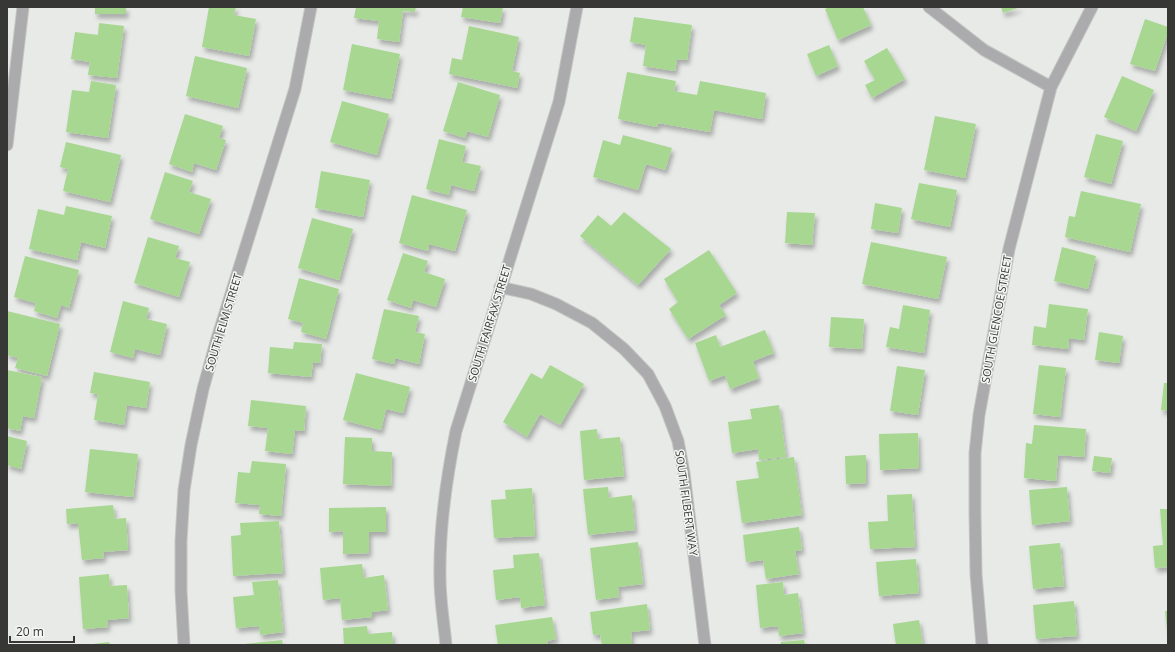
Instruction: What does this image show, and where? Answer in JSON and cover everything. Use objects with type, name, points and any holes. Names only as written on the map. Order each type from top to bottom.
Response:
[{"type":"street","points":[[7,145],[23,7]]},
{"type":"street","name":"SOUTH ELM STREET","points":[[184,645],[181,591],[181,541],[184,490],[191,445],[203,388],[216,342],[295,89],[311,7]]},
{"type":"street","name":"SOUTH FAIRFAX STREET","points":[[446,645],[440,579],[442,516],[447,475],[456,431],[559,102],[577,7]]},
{"type":"street","points":[[929,7],[984,50],[1051,88]]},
{"type":"street","name":"SOUTH GLENCOE STREET","points":[[982,645],[976,574],[975,512],[975,453],[979,415],[1009,249],[1051,88],[1092,7]]},
{"type":"street","name":"SOUTH FILBERT WAY","points":[[500,287],[531,294],[556,304],[592,323],[624,349],[648,374],[665,406],[678,441],[684,473],[705,645]]},
{"type":"building","points":[[95,7],[126,7],[126,14],[95,14]]},
{"type":"building","points":[[209,7],[236,7],[234,15],[256,19],[249,56],[202,47]]},
{"type":"building","points":[[356,7],[416,7],[415,12],[403,11],[399,42],[377,39],[379,21],[354,18]]},
{"type":"building","points":[[463,7],[503,7],[500,23],[461,17]]},
{"type":"building","points":[[829,7],[863,7],[871,25],[838,40],[825,9]]},
{"type":"building","points":[[1001,7],[1021,7],[1003,13]]},
{"type":"building","points":[[634,17],[692,25],[687,60],[677,59],[675,71],[643,66],[646,45],[630,42]]},
{"type":"building","points":[[1145,19],[1168,27],[1168,32],[1155,71],[1130,64]]},
{"type":"building","points":[[99,23],[124,26],[117,78],[88,75],[90,62],[71,59],[75,32],[98,35]]},
{"type":"building","points":[[469,26],[519,37],[512,71],[520,73],[517,88],[449,74],[452,58],[462,60]]},
{"type":"building","points":[[352,44],[400,54],[391,99],[343,90]]},
{"type":"building","points":[[829,45],[838,66],[816,76],[807,54]]},
{"type":"building","points":[[887,48],[905,79],[872,98],[865,85],[875,80],[864,61]]},
{"type":"building","points":[[195,56],[247,68],[238,108],[186,96]]},
{"type":"building","points":[[627,72],[676,81],[674,91],[697,95],[700,81],[766,93],[762,119],[714,110],[710,132],[658,123],[657,127],[618,119]]},
{"type":"building","points":[[1122,76],[1154,90],[1136,131],[1104,117]]},
{"type":"building","points":[[91,81],[116,85],[108,138],[66,132],[72,90],[89,92]]},
{"type":"building","points":[[458,82],[500,95],[488,137],[467,131],[465,138],[443,131]]},
{"type":"building","points":[[342,101],[389,114],[377,155],[330,142]]},
{"type":"building","points":[[185,114],[223,126],[219,138],[226,140],[216,170],[194,163],[192,172],[169,164]]},
{"type":"building","points":[[935,116],[976,124],[965,178],[924,170]]},
{"type":"building","points":[[1096,134],[1123,141],[1111,184],[1084,177]]},
{"type":"building","points":[[623,135],[672,148],[665,170],[646,164],[638,190],[593,177],[603,140],[620,145]]},
{"type":"building","points":[[439,139],[466,146],[462,162],[481,166],[474,191],[451,185],[449,195],[426,189]]},
{"type":"building","points":[[66,142],[121,155],[110,202],[63,191],[68,169],[60,167]]},
{"type":"building","points":[[321,171],[370,180],[363,217],[315,208]]},
{"type":"building","points":[[165,172],[193,181],[189,192],[211,199],[199,234],[150,219]]},
{"type":"building","points":[[919,183],[957,190],[950,227],[911,219]]},
{"type":"building","points":[[1081,191],[1141,204],[1130,252],[1065,237],[1069,216],[1075,217]]},
{"type":"building","points":[[412,195],[467,210],[455,251],[429,244],[428,251],[399,243]]},
{"type":"building","points":[[875,203],[902,208],[898,233],[871,229]]},
{"type":"building","points":[[66,206],[112,216],[105,248],[81,242],[77,260],[29,249],[38,209],[64,215]]},
{"type":"building","points":[[624,212],[671,249],[638,285],[580,236],[598,215],[611,226]]},
{"type":"building","points":[[787,212],[815,213],[812,245],[785,243]]},
{"type":"building","points":[[312,218],[353,229],[339,280],[298,268]]},
{"type":"building","points":[[148,237],[179,246],[175,258],[190,262],[179,297],[134,283]]},
{"type":"building","points":[[871,242],[947,257],[938,299],[862,284]]},
{"type":"building","points":[[1062,247],[1096,256],[1088,289],[1054,281]]},
{"type":"building","points":[[709,250],[737,293],[719,305],[726,315],[688,339],[669,309],[678,302],[664,279]]},
{"type":"building","points":[[403,253],[428,261],[424,272],[445,279],[436,307],[413,300],[411,308],[387,300]]},
{"type":"building","points":[[25,256],[79,270],[69,308],[61,305],[57,318],[34,311],[36,303],[14,297]]},
{"type":"building","points":[[299,278],[339,289],[326,339],[301,332],[303,323],[288,319]]},
{"type":"building","points":[[123,301],[149,308],[146,319],[167,324],[160,355],[135,349],[133,358],[110,352]]},
{"type":"building","points":[[1049,304],[1088,309],[1084,340],[1069,338],[1068,349],[1032,345],[1034,326],[1046,328]]},
{"type":"building","points":[[903,305],[930,310],[924,353],[886,347],[890,327],[899,329]]},
{"type":"building","points":[[384,309],[419,316],[415,332],[425,334],[419,364],[395,358],[394,364],[372,359]]},
{"type":"building","points":[[7,311],[60,324],[47,376],[15,368],[18,358],[7,355]]},
{"type":"building","points":[[831,317],[864,319],[862,349],[829,347]]},
{"type":"building","points":[[765,330],[774,353],[753,361],[759,378],[730,389],[725,375],[709,381],[695,343],[716,335],[720,347]]},
{"type":"building","points":[[1099,332],[1123,336],[1119,363],[1095,360]]},
{"type":"building","points":[[294,342],[322,344],[320,363],[313,362],[311,377],[268,373],[270,347],[293,349]]},
{"type":"building","points":[[550,365],[584,384],[560,425],[540,414],[527,437],[503,422],[531,373],[542,379]]},
{"type":"building","points":[[1039,365],[1066,368],[1060,417],[1033,414]]},
{"type":"building","points":[[897,366],[925,370],[918,415],[890,411]]},
{"type":"building","points":[[7,370],[42,377],[34,418],[23,416],[20,431],[7,428]]},
{"type":"building","points":[[94,372],[150,382],[146,408],[127,405],[124,425],[94,420],[98,394],[90,393]]},
{"type":"building","points":[[356,373],[410,387],[403,413],[386,409],[381,430],[343,420]]},
{"type":"building","points":[[1164,383],[1168,383],[1168,411],[1161,410]]},
{"type":"building","points":[[251,400],[306,406],[304,431],[295,430],[292,454],[265,451],[268,428],[248,426]]},
{"type":"building","points":[[779,405],[786,457],[759,460],[758,449],[732,453],[728,422],[752,419],[750,409]]},
{"type":"building","points":[[1034,425],[1086,429],[1084,457],[1058,455],[1056,481],[1024,478],[1026,443],[1032,444]]},
{"type":"building","points":[[597,429],[598,439],[620,437],[624,476],[584,480],[580,431]]},
{"type":"building","points":[[918,433],[919,468],[880,470],[879,434]]},
{"type":"building","points":[[7,436],[27,441],[21,469],[7,465]]},
{"type":"building","points":[[345,437],[372,438],[372,451],[392,452],[391,486],[343,484]]},
{"type":"building","points":[[90,449],[138,454],[133,497],[85,492]]},
{"type":"building","points":[[866,455],[866,483],[846,484],[845,456]]},
{"type":"building","points":[[1094,456],[1112,458],[1110,473],[1092,471]]},
{"type":"building","points":[[794,457],[802,515],[742,523],[736,481],[759,478],[756,462]]},
{"type":"building","points":[[252,461],[286,464],[281,516],[259,514],[260,505],[235,503],[238,472],[250,473]]},
{"type":"building","points":[[608,487],[609,498],[632,495],[635,530],[588,535],[583,489]]},
{"type":"building","points":[[1067,487],[1070,521],[1032,525],[1029,490]]},
{"type":"building","points":[[532,488],[535,536],[494,538],[491,500],[506,499],[505,490]]},
{"type":"building","points":[[912,494],[915,547],[870,549],[868,522],[888,521],[887,495]]},
{"type":"building","points":[[113,505],[115,519],[126,518],[128,550],[103,552],[104,558],[82,560],[78,523],[67,524],[66,509]]},
{"type":"building","points":[[386,507],[386,532],[369,532],[369,553],[343,554],[343,531],[329,532],[329,508]]},
{"type":"building","points":[[1160,509],[1168,509],[1168,567],[1155,568],[1153,546],[1163,545]]},
{"type":"building","points":[[279,521],[283,573],[233,576],[231,536],[241,535],[240,523]]},
{"type":"building","points":[[799,527],[802,550],[795,551],[799,574],[766,579],[763,560],[746,562],[743,535]]},
{"type":"building","points":[[638,542],[643,584],[618,587],[619,597],[596,600],[590,548]]},
{"type":"building","points":[[1060,543],[1064,586],[1033,589],[1029,546]]},
{"type":"building","points":[[539,553],[545,605],[521,608],[520,597],[496,600],[493,570],[514,568],[513,555]]},
{"type":"building","points":[[916,559],[919,593],[879,596],[876,562]]},
{"type":"building","points":[[362,564],[364,578],[384,575],[388,610],[372,612],[372,617],[342,620],[340,598],[323,600],[320,568]]},
{"type":"building","points":[[109,574],[110,586],[127,585],[129,618],[107,620],[108,627],[83,629],[79,577]]},
{"type":"building","points":[[278,580],[283,632],[260,635],[259,626],[236,628],[233,597],[254,595],[252,582]]},
{"type":"building","points":[[783,582],[784,595],[798,593],[803,633],[779,636],[778,626],[760,628],[756,585]]},
{"type":"building","points":[[1074,601],[1077,636],[1036,639],[1033,605]]},
{"type":"building","points":[[647,604],[650,630],[631,632],[632,645],[602,645],[600,634],[593,635],[590,612]]},
{"type":"building","points":[[1165,611],[1168,611],[1168,630],[1167,630]]},
{"type":"building","points":[[552,617],[556,639],[547,641],[548,645],[498,645],[495,625]]},
{"type":"building","points":[[919,620],[923,645],[896,645],[893,624]]},
{"type":"building","points":[[367,626],[368,634],[392,632],[393,645],[344,645],[343,628]]},
{"type":"building","points":[[282,640],[283,645],[244,645],[244,644]]},
{"type":"building","points":[[804,640],[805,645],[781,645],[781,642]]},
{"type":"building","points":[[109,642],[110,645],[93,645],[93,644]]}]
